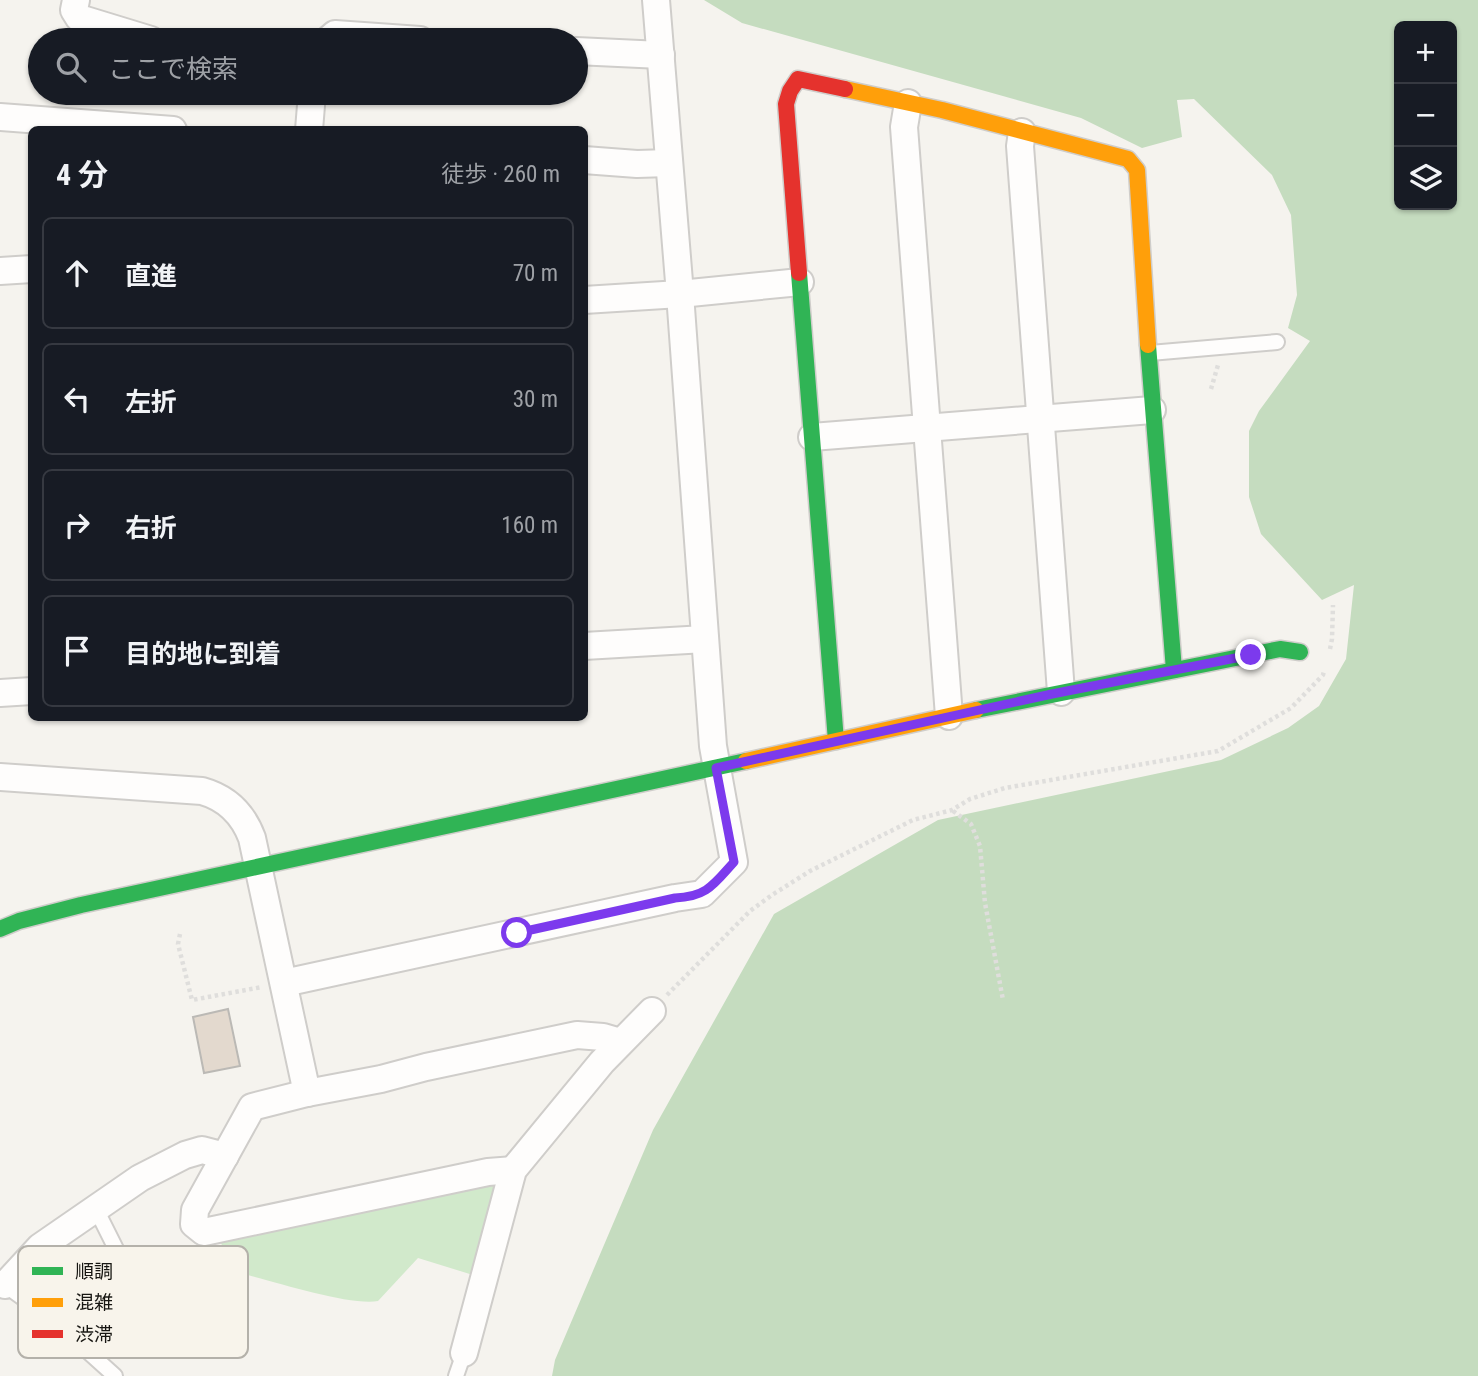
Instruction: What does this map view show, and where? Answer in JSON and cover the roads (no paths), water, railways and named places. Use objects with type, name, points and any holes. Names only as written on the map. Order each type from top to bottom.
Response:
[{"type":"street","points":[[76,0],[74,10],[79,18],[112,28]]},
{"type":"street","points":[[276,984],[702,894],[734,862],[716,768],[656,0]]},
{"type":"street","points":[[588,52],[661,55]]},
{"type":"street","points":[[836,741],[786,104],[798,79],[908,103],[1128,159],[1137,170],[1174,670]]},
{"type":"street","points":[[908,103],[904,127],[949,716]]},
{"type":"street","points":[[309,126],[311,105]]},
{"type":"street","points":[[0,117],[120,126]]},
{"type":"street","points":[[1022,132],[1021,159],[1061,692]]},
{"type":"street","points":[[588,160],[669,163]]},
{"type":"street","points":[[0,271],[28,269]]},
{"type":"street","points":[[588,300],[800,282]]},
{"type":"street","points":[[812,437],[1153,410]]},
{"type":"street","points":[[588,646],[705,639]]},
{"type":"street","points":[[0,929],[49,913],[1061,692],[1280,649],[1300,652]]},
{"type":"street","points":[[0,693],[28,691]]},
{"type":"street","points":[[0,777],[180,788],[212,794],[226,802],[242,818],[252,838],[259,867],[276,984],[307,1093]]},
{"type":"street","points":[[460,1364],[513,1170],[620,1042],[652,1011]]},
{"type":"street","points":[[513,1170],[488,1172],[204,1232],[194,1224],[195,1210],[252,1107],[577,1035],[603,1037],[620,1042]]},
{"type":"street","points":[[41,1246],[140,1178],[185,1155],[202,1150],[225,1156]]},
{"type":"street","points":[[5,1285],[18,1271]]},
{"type":"lane","points":[[1149,353],[1277,342]]},
{"type":"lane","points":[[96,1209],[114,1246]]},
{"type":"lane","points":[[5,1285],[18,1294]]},
{"type":"lane","points":[[95,1358],[115,1376]]}]
